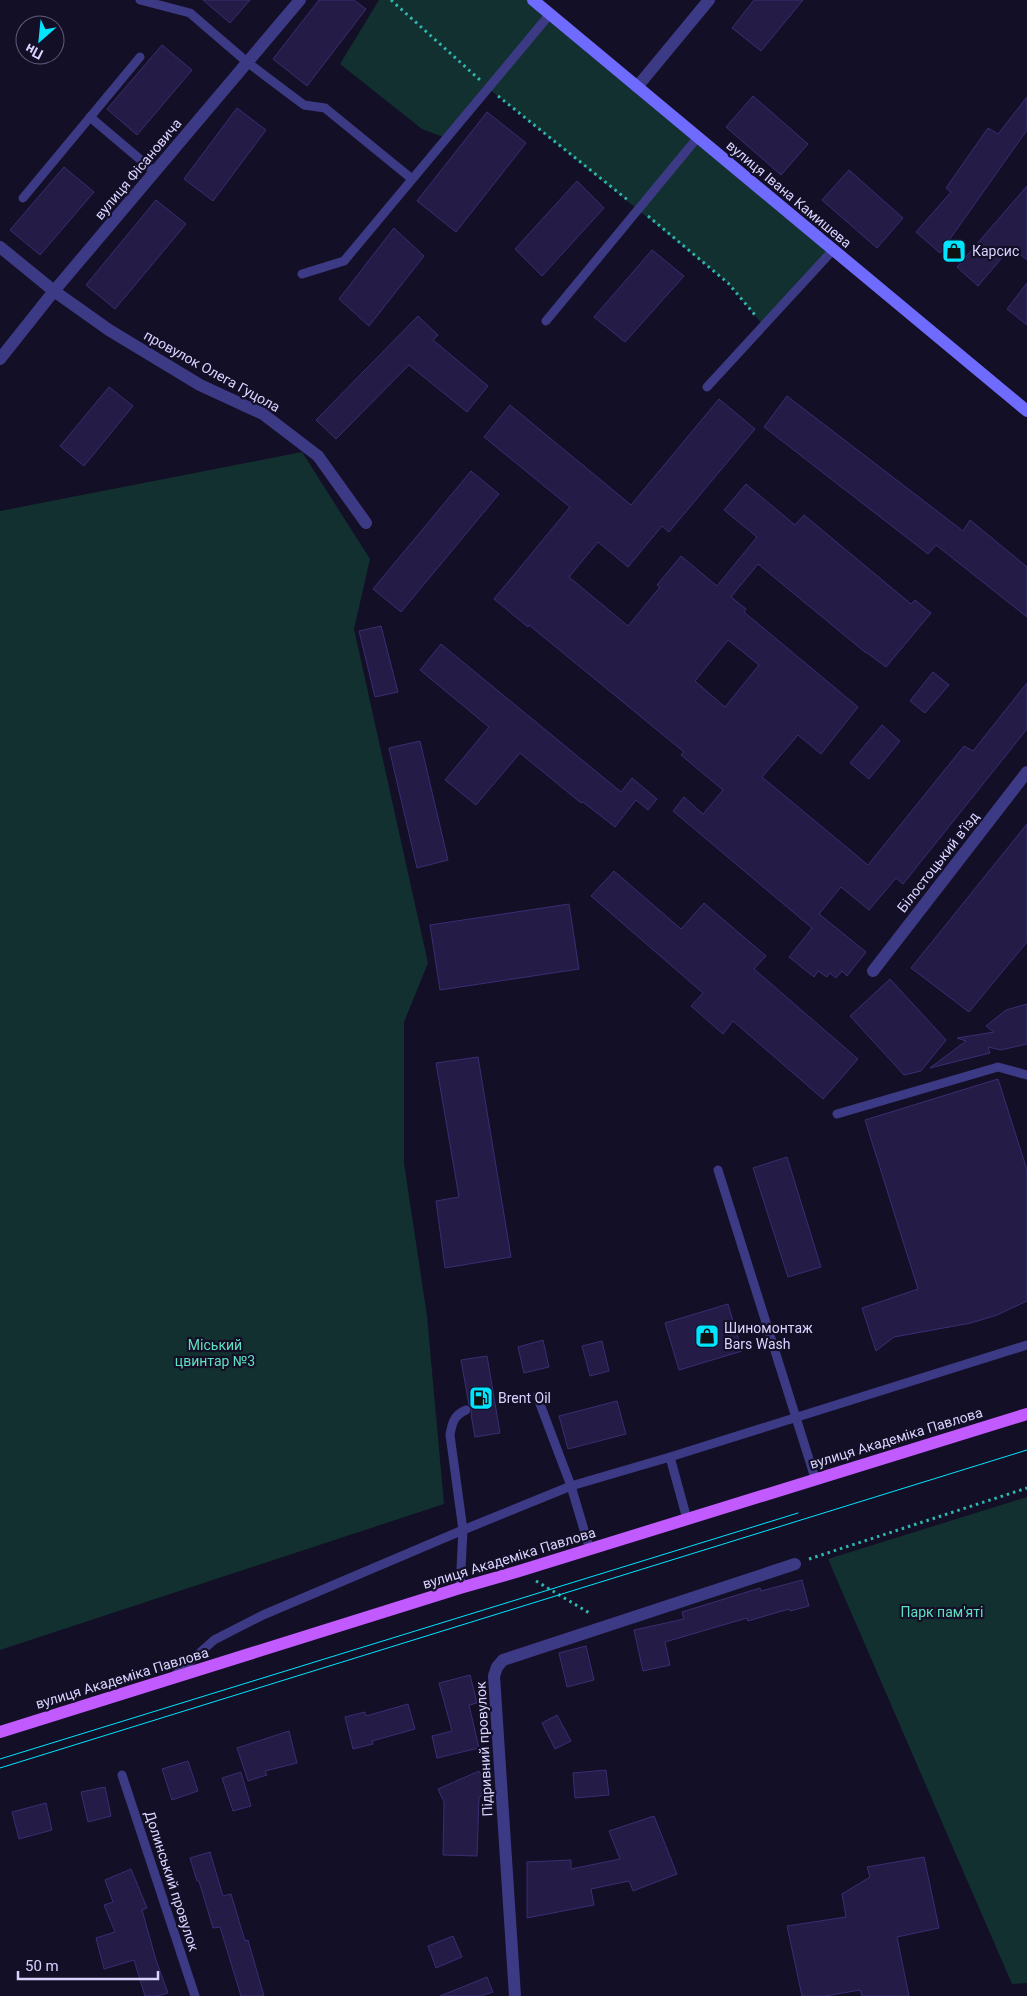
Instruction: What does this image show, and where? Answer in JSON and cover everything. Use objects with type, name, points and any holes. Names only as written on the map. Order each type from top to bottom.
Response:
[{"type":"main road","name":"вулиця Академіка Павлова","points":[[0,1732],[460,1588],[590,1550],[815,1478],[1027,1414]]},
{"type":"street","name":"вулиця Фісановича","points":[[0,359],[54,292],[300,0]]},
{"type":"street","name":"вулиця Івана Камишева","points":[[533,0],[1027,411]]},
{"type":"street","points":[[637,87],[709,0]]},
{"type":"street","name":"провулок Олега Гуцола","points":[[0,247],[54,292],[109,330],[200,385],[263,414],[318,456],[366,523]]},
{"type":"street","name":"Білостоцький в’їзд","points":[[873,971],[1027,772]]},
{"type":"street","name":"Підривний провулок","points":[[515,1996],[494,1676],[496,1667],[503,1660],[795,1564]]},
{"type":"lane","points":[[140,0],[190,13],[247,62],[304,105],[324,108],[412,179]]},
{"type":"lane","points":[[302,274],[344,261],[550,14]]},
{"type":"lane","points":[[23,198],[140,57]]},
{"type":"lane","points":[[90,117],[155,172]]},
{"type":"lane","points":[[546,321],[698,138]]},
{"type":"lane","points":[[707,387],[833,250]]},
{"type":"lane","points":[[838,1114],[998,1067],[1027,1075]]},
{"type":"lane","points":[[718,1170],[815,1478]]},
{"type":"lane","points":[[170,1679],[214,1640],[263,1615],[571,1486],[670,1457],[1027,1345]]},
{"type":"lane","points":[[537,1396],[571,1486],[590,1550]]},
{"type":"lane","points":[[460,1588],[464,1530],[450,1435],[453,1420],[459,1413],[466,1410]]},
{"type":"lane","points":[[670,1457],[687,1519]]},
{"type":"lane","name":"Долинський провулок","points":[[122,1775],[195,1996]]},
{"type":"path","points":[[391,0],[488,88],[728,283],[764,325]]},
{"type":"path","points":[[795,1564],[829,1551],[1027,1488]]},
{"type":"path","points":[[516,1572],[536,1580],[608,1625]]},
{"type":"green space","points":[[379,0],[533,0],[833,250],[763,325],[728,283],[488,88],[446,138],[422,129],[340,64]]},
{"type":"green space","name":"Міський цвинтар №3","points":[[302,452],[370,559],[354,629],[428,963],[404,1022],[404,1163],[427,1316],[444,1504],[0,1650],[0,511]]},
{"type":"green space","name":"Парк пам'яті","points":[[1027,1497],[1027,1983],[1012,1984],[828,1559]]},
{"type":"building","points":[[203,0],[250,0],[230,23]]},
{"type":"building","points":[[319,0],[354,0],[366,9],[307,86],[273,59]]},
{"type":"building","points":[[754,0],[803,0],[761,51],[732,28]]},
{"type":"building","points":[[162,45],[192,70],[137,135],[107,109]]},
{"type":"building","points":[[753,96],[808,144],[781,175],[726,127]]},
{"type":"building","points":[[1027,97],[1027,130],[940,253],[916,232],[951,192],[946,188],[988,128],[998,134]]},
{"type":"building","points":[[237,108],[266,130],[213,201],[184,179]]},
{"type":"building","points":[[487,112],[526,143],[456,232],[417,201]]},
{"type":"building","points":[[64,167],[94,192],[40,255],[10,230]]},
{"type":"building","points":[[849,170],[903,218],[877,248],[822,200]]},
{"type":"building","points":[[577,181],[604,208],[542,276],[515,249]]},
{"type":"building","points":[[1027,186],[1027,260],[1011,247],[978,286],[957,267]]},
{"type":"building","points":[[156,200],[186,224],[115,309],[86,285]]},
{"type":"building","points":[[394,228],[424,256],[369,326],[339,299]]},
{"type":"building","points":[[652,250],[684,276],[625,342],[594,317]]},
{"type":"building","points":[[1027,283],[1027,325],[1007,309]]},
{"type":"building","points":[[418,316],[438,335],[433,340],[488,386],[467,412],[409,365],[336,439],[316,420]]},
{"type":"building","points":[[109,387],[133,406],[84,466],[60,446]]},
{"type":"building","points":[[787,396],[963,531],[970,520],[1027,567],[1027,617],[936,545],[928,554],[764,427]]},
{"type":"building","points":[[719,399],[755,429],[669,532],[662,526],[628,567],[598,542],[569,577],[628,626],[660,587],[657,585],[681,556],[717,586],[757,537],[724,510],[746,484],[795,525],[804,515],[911,604],[915,600],[931,613],[886,667],[866,653],[758,564],[731,597],[746,609],[744,612],[858,707],[821,754],[798,735],[762,777],[868,865],[964,746],[973,751],[1027,683],[1027,729],[903,884],[896,878],[869,910],[841,887],[819,914],[866,952],[847,976],[842,971],[836,978],[830,973],[827,977],[818,971],[814,977],[789,957],[812,928],[673,811],[684,797],[703,814],[723,790],[681,755],[684,752],[529,625],[528,627],[494,599],[570,507],[484,437],[510,405],[631,505]],"holes":[[[728,640],[759,665],[725,707],[695,681]]]},
{"type":"building","points":[[471,471],[499,494],[401,612],[373,589]]},
{"type":"building","points":[[381,626],[398,692],[375,697],[359,631]]},
{"type":"building","points":[[441,644],[621,792],[632,778],[657,799],[648,810],[636,800],[615,827],[583,802],[581,803],[520,753],[476,805],[445,780],[489,727],[420,670]]},
{"type":"building","points":[[933,672],[949,685],[925,713],[910,701]]},
{"type":"building","points":[[882,725],[900,741],[869,779],[850,763]]},
{"type":"building","points":[[420,741],[448,860],[417,868],[389,748]]},
{"type":"building","points":[[1027,824],[1027,942],[969,1012],[911,968]]},
{"type":"building","points":[[614,871],[681,929],[704,903],[766,956],[754,969],[858,1059],[823,1099],[733,1021],[723,1034],[691,1006],[703,993],[591,896]]},
{"type":"building","points":[[569,904],[579,969],[440,990],[430,925]]},
{"type":"building","points":[[890,979],[946,1040],[921,1071],[904,1075],[850,1016]]},
{"type":"building","points":[[1027,1004],[1027,1044],[1001,1050],[988,1047],[990,1053],[930,1068],[966,1041],[957,1038],[994,1032],[986,1026],[1006,1010]]},
{"type":"building","points":[[478,1057],[511,1257],[445,1268],[436,1201],[459,1197],[436,1063]]},
{"type":"building","points":[[998,1079],[1027,1170],[1027,1301],[997,1315],[971,1323],[894,1337],[876,1351],[862,1308],[918,1289],[865,1120]]},
{"type":"building","points":[[787,1157],[821,1267],[788,1277],[753,1168]]},
{"type":"building","points":[[728,1304],[742,1351],[679,1370],[665,1323]]},
{"type":"building","points":[[543,1340],[549,1367],[524,1373],[518,1347]]},
{"type":"building","points":[[602,1341],[609,1371],[590,1376],[582,1346]]},
{"type":"building","points":[[487,1356],[500,1433],[475,1437],[472,1410],[469,1405],[461,1360]]},
{"type":"building","points":[[617,1401],[626,1434],[568,1449],[559,1416]]},
{"type":"building","points":[[802,1580],[809,1606],[790,1611],[789,1609],[748,1621],[747,1618],[665,1642],[670,1665],[643,1671],[634,1630],[684,1619],[682,1612],[760,1588],[761,1591]]},
{"type":"building","points":[[586,1646],[594,1680],[567,1687],[559,1653]]},
{"type":"building","points":[[470,1675],[477,1703],[469,1705],[479,1748],[437,1758],[432,1736],[452,1731],[439,1683]]},
{"type":"building","points":[[408,1704],[415,1729],[372,1741],[373,1744],[353,1749],[345,1717],[365,1712],[366,1716]]},
{"type":"building","points":[[557,1715],[571,1741],[555,1749],[542,1723]]},
{"type":"building","points":[[289,1731],[297,1763],[265,1771],[267,1775],[248,1781],[237,1748]]},
{"type":"building","points":[[188,1761],[198,1791],[172,1800],[162,1769]]},
{"type":"building","points":[[606,1770],[609,1795],[575,1798],[573,1773]]},
{"type":"building","points":[[479,1771],[489,1793],[479,1797],[477,1856],[443,1855],[444,1802],[438,1789]]},
{"type":"building","points":[[241,1772],[251,1806],[233,1811],[222,1778]]},
{"type":"building","points":[[105,1787],[111,1816],[88,1822],[81,1792]]},
{"type":"building","points":[[46,1803],[52,1830],[19,1839],[12,1812]]},
{"type":"building","points":[[654,1816],[677,1874],[633,1891],[629,1881],[591,1889],[594,1905],[527,1918],[527,1862],[571,1860],[571,1869],[620,1859],[609,1831]]},
{"type":"building","points":[[210,1852],[223,1896],[231,1894],[245,1941],[248,1940],[264,1996],[241,1996],[220,1927],[213,1928],[190,1858]]},
{"type":"building","points":[[924,1857],[939,1928],[897,1937],[909,1996],[862,1996],[860,1990],[825,1996],[802,1996],[787,1926],[846,1917],[842,1894],[870,1877],[867,1867]]},
{"type":"building","points":[[131,1869],[147,1908],[142,1910],[156,1960],[168,1993],[157,1996],[145,1996],[134,1960],[104,1969],[96,1938],[115,1932],[104,1905],[113,1902],[105,1880]]},
{"type":"building","points":[[453,1936],[462,1957],[436,1968],[428,1946]]},
{"type":"building","points":[[487,1977],[493,1992],[481,1996],[440,1996]]},
{"type":"tram line","points":[[0,1768],[1027,1450]]},
{"type":"tram line","points":[[0,1759],[798,1513]]},
{"type":"place","name":"Карсис","points":[[954,251]]},
{"type":"place","name":"Шиномонтаж Bars Wash","points":[[707,1336]]},
{"type":"place","name":"Brent Oil","points":[[481,1398]]}]
